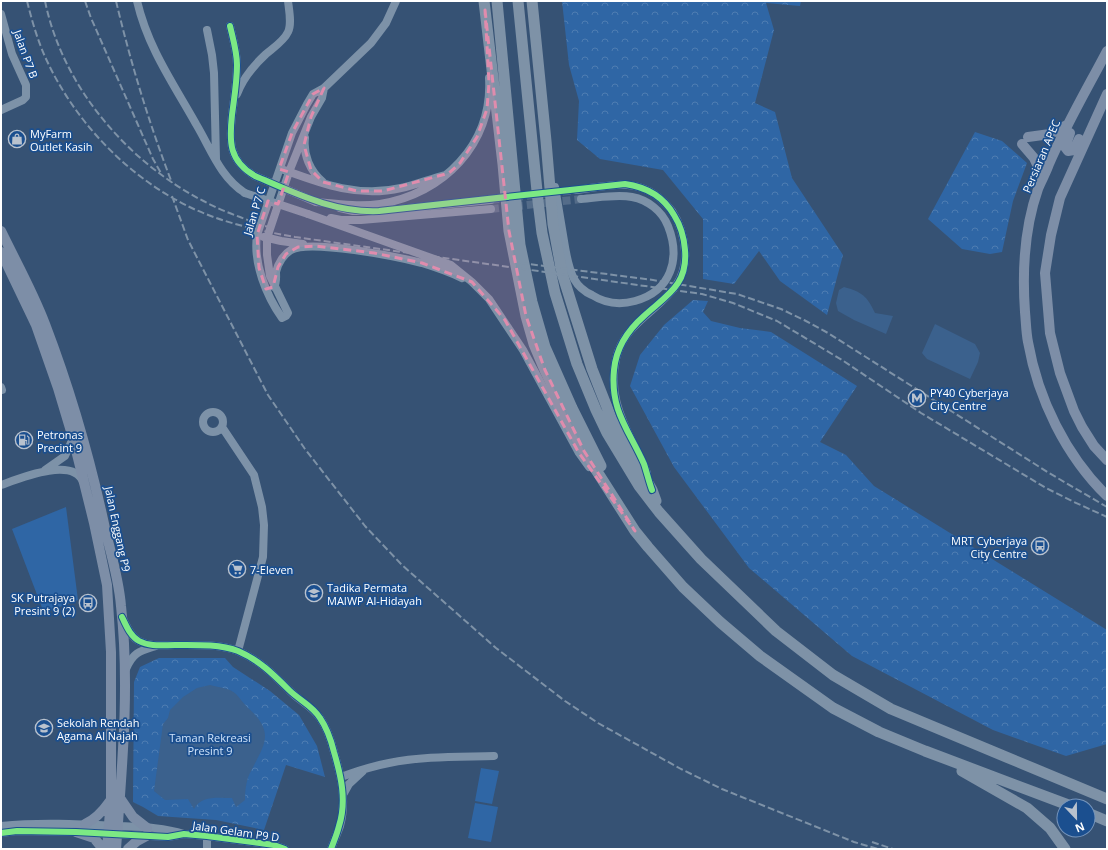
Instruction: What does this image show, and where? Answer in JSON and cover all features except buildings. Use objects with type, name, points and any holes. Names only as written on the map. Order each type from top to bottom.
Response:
[{"type":"highway","points":[[497,1],[520,245],[532,302],[545,348],[572,408],[602,468],[618,496],[653,548],[683,587]]},
{"type":"highway","points":[[518,1],[542,233],[555,293],[577,364],[596,410],[607,433],[624,462],[659,512],[701,559],[776,631],[833,675],[891,709],[1107,799]]},
{"type":"highway","points":[[532,1],[553,224],[562,273],[576,322],[612,420],[652,490],[659,512]]},
{"type":"highway","points":[[484,6],[503,164],[509,231],[520,288],[532,337],[545,370],[584,451],[635,531],[683,587],[720,622],[760,656],[833,708],[879,732],[1056,800]]},
{"type":"highway","points":[[925,751],[1027,808],[1050,828],[1065,849]]},
{"type":"highway","points":[[1096,816],[1107,821]]},
{"type":"main road","name":"Persiaran APEC","points":[[1107,51],[1067,125],[1038,189],[1028,225],[1024,262],[1027,341],[1050,414],[1064,440],[1084,471],[1107,496]]},
{"type":"main road","points":[[1090,83],[1088,94],[1066,140],[1065,147],[1068,151],[1074,150],[1100,98],[1107,92]]},
{"type":"main road","points":[[1107,92],[1060,198],[1051,235],[1045,273],[1050,333],[1060,373],[1074,411],[1082,427],[1094,446],[1107,460]]},
{"type":"main road","points":[[1043,178],[1025,141],[1050,134],[1067,125]]},
{"type":"main road","name":"Jalan Enggang P9","points":[[1,231],[44,322],[72,400],[97,489],[118,585],[124,641],[125,732],[107,849]]},
{"type":"main road","name":"Jalan Enggang P9","points":[[1,252],[36,326],[58,388],[73,438],[100,548],[109,603],[116,798]]},
{"type":"main road","points":[[85,824],[94,820],[116,798],[148,832],[128,849]]},
{"type":"main road","name":"Jalan Enggang P9","points":[[110,830],[116,849]]},
{"type":"main road","points":[[76,832],[94,838],[103,849]]},
{"type":"street","points":[[137,1],[142,21],[159,62],[197,126],[216,162],[224,174],[236,187],[245,193],[451,265],[472,282],[489,299],[505,320],[523,350],[579,454],[635,531]]},
{"type":"street","points":[[232,114],[236,97],[246,76],[253,66],[288,32],[290,26],[288,1]]},
{"type":"street","name":"Jalan P7 C","points":[[270,288],[259,268],[256,254],[257,235],[292,133],[313,94],[324,88],[372,43],[386,24],[396,1]]},
{"type":"street","points":[[316,202],[348,205],[380,204],[396,200],[437,183],[460,163],[477,138],[487,109],[489,83],[484,6]]},
{"type":"street","name":"Jalan P7 B","points":[[1,14],[12,54],[26,85],[26,97],[23,100],[1,110]]},
{"type":"street","points":[[230,26],[237,65],[230,143],[238,161],[246,171],[316,202],[338,208],[368,212],[491,200]]},
{"type":"street","points":[[207,30],[214,73],[216,162]]},
{"type":"street","name":"Jalan P7 C","points":[[270,288],[266,247],[267,238],[289,172],[311,117],[322,98],[324,88]]},
{"type":"street","points":[[306,131],[304,145],[307,161],[311,170],[316,176],[330,186]]},
{"type":"street","points":[[546,141],[569,268],[574,280],[582,288],[598,299],[617,304],[647,297],[657,290],[664,283],[670,273],[674,249],[667,223],[657,209],[642,200],[626,196],[581,199]]},
{"type":"street","points":[[279,169],[330,186],[357,191],[383,191],[400,188],[450,173]]},
{"type":"street","points":[[576,190],[625,184],[647,189],[656,195],[673,213],[679,223],[685,242],[686,262],[679,283],[666,298],[644,316],[626,336],[618,352],[614,370],[615,398],[621,419],[644,464],[652,490]]},
{"type":"street","points":[[308,214],[341,220],[361,220],[491,209]]},
{"type":"street","points":[[257,235],[316,246],[374,253],[422,263],[472,282]]},
{"type":"street","points":[[270,288],[276,283],[278,267],[286,254],[298,247],[316,246]]},
{"type":"street","points":[[222,427],[254,475],[262,507],[264,525],[263,557],[238,651]]},
{"type":"street","points":[[42,471],[64,456],[73,438]]},
{"type":"street","points":[[1,485],[42,471],[58,470],[76,474],[82,479],[85,486]]},
{"type":"street","points":[[122,616],[130,632],[139,641],[157,646],[200,646],[238,651],[263,665],[294,695],[312,708],[320,718],[329,734],[344,793],[340,826],[331,849]]},
{"type":"street","points":[[124,672],[130,659],[138,652],[157,646]]},
{"type":"street","points":[[341,777],[369,767],[390,762],[440,757],[494,756]]},
{"type":"street","points":[[344,793],[349,784],[369,767]]},
{"type":"street","points":[[1,826],[37,823],[85,824],[110,830]]},
{"type":"street","name":"Jalan Gelam P9 D","points":[[110,830],[148,832],[170,829],[184,834],[274,845],[285,849]]},
{"type":"street","points":[[1,833],[17,831],[76,832],[110,830]]},
{"type":"street","points":[[207,836],[207,849]]},
{"type":"highlighted area","points":[[485,10],[509,231],[526,316],[545,370],[584,451],[635,531],[579,453],[505,320],[472,282],[422,263],[374,253],[316,246],[298,247],[286,254],[278,267],[273,287],[266,289],[259,268],[257,235],[268,201],[278,204],[289,172],[279,169],[292,133],[313,94],[324,88],[311,117],[304,145],[311,170],[323,182],[357,191],[383,191],[449,173],[460,163],[477,137],[487,109],[489,83]]},
{"type":"green space","points":[[562,1],[801,1],[800,6],[766,3],[774,30],[755,103],[775,112],[792,178],[843,255],[827,315],[780,281],[759,251],[734,284],[703,279],[703,219],[663,170],[600,159],[577,140],[579,101],[569,65]]},
{"type":"green space","points":[[975,132],[1002,141],[1027,163],[1013,201],[1002,252],[990,254],[962,249],[928,219]]},
{"type":"green space","points":[[693,300],[708,301],[703,312],[711,321],[740,328],[771,332],[857,386],[820,442],[846,455],[874,486],[1107,630],[1107,744],[1066,756],[993,730],[852,656],[749,568],[674,467],[630,386],[640,355],[664,325]]},
{"type":"green space","points":[[66,507],[78,600],[44,613],[12,529]]},
{"type":"green space","name":"Taman Rekreasi Presint 9","points":[[159,658],[225,658],[233,667],[270,691],[299,715],[317,746],[325,777],[286,765],[264,830],[216,820],[158,816],[133,802],[134,682],[140,667]]},
{"type":"green space","points":[[481,768],[499,771],[492,804],[475,801]]},
{"type":"green space","points":[[475,803],[498,807],[491,842],[468,838]]},
{"type":"shaded area","points":[[844,287],[860,293],[869,302],[875,313],[893,316],[886,334],[854,320],[838,311],[836,303],[839,290]]},
{"type":"shaded area","points":[[935,324],[975,344],[980,353],[978,362],[970,379],[927,359],[922,353]]},
{"type":"shaded area","points":[[210,685],[227,689],[236,694],[257,717],[265,732],[265,739],[260,755],[248,779],[245,800],[236,807],[232,798],[210,798],[201,801],[194,809],[188,799],[165,800],[154,791],[163,724],[168,718],[170,710],[183,697],[197,688]]},
{"type":"tunnel","points":[[491,200],[576,190]]},
{"type":"tunnel","points":[[491,209],[581,199]]},
{"type":"railway","points":[[27,1],[47,61],[59,85],[90,129],[129,167],[172,198],[196,210],[245,226],[295,237],[702,294],[733,303],[777,321],[842,360],[921,413],[1046,488],[1107,517]]},
{"type":"railway","points":[[45,1],[55,37],[71,71],[91,104],[115,133],[143,160],[173,183],[206,202],[272,228]]},
{"type":"railway","points":[[85,1],[91,18],[153,159],[161,173]]},
{"type":"railway","points":[[116,1],[141,93],[172,183]]},
{"type":"railway","points":[[172,196],[188,240],[268,395],[305,449],[365,526],[402,565],[496,648],[565,701],[598,723],[681,769],[722,789],[854,842],[878,849]]},
{"type":"railway","points":[[521,263],[653,280],[737,294],[781,309],[828,333],[1049,473],[1107,507]]},
{"type":"railway","points":[[872,842],[893,849]]},
{"type":"cycle path","points":[[230,26],[237,60],[231,134],[233,150],[240,164],[246,170],[255,176],[300,195],[315,201],[346,209],[379,211],[625,184],[647,190],[670,208],[683,236],[685,250],[683,272],[679,281],[668,295],[638,321],[628,333],[617,354],[614,370],[615,397],[618,409],[644,464],[652,490]]},
{"type":"cycle path","points":[[122,617],[133,636],[143,643],[157,645],[215,646],[238,651],[253,659],[265,668],[317,714],[325,726],[330,739],[339,770],[343,798],[341,817],[331,849]]},
{"type":"cycle path","points":[[1,833],[17,831],[76,832],[168,837],[184,834],[274,845],[285,849]]},
{"type":"place","name":"MyFarm Outlet Kasih","points":[[17,139]]},
{"type":"place","name":"PY40 Cyberjaya City Centre","points":[[917,398]]},
{"type":"place","name":"Petronas Precint 9","points":[[24,440]]},
{"type":"place","name":"MRT Cyberjaya City Centre","points":[[1040,546]]},
{"type":"place","name":"7-Eleven","points":[[237,569]]},
{"type":"place","name":"Tadika Permata MAIWP Al-Hidayah","points":[[314,593]]},
{"type":"place","name":"SK Putrajaya Presint 9 (2)","points":[[88,603]]},
{"type":"place","name":"Sekolah Rendah Agama Al Najah","points":[[44,728]]}]
